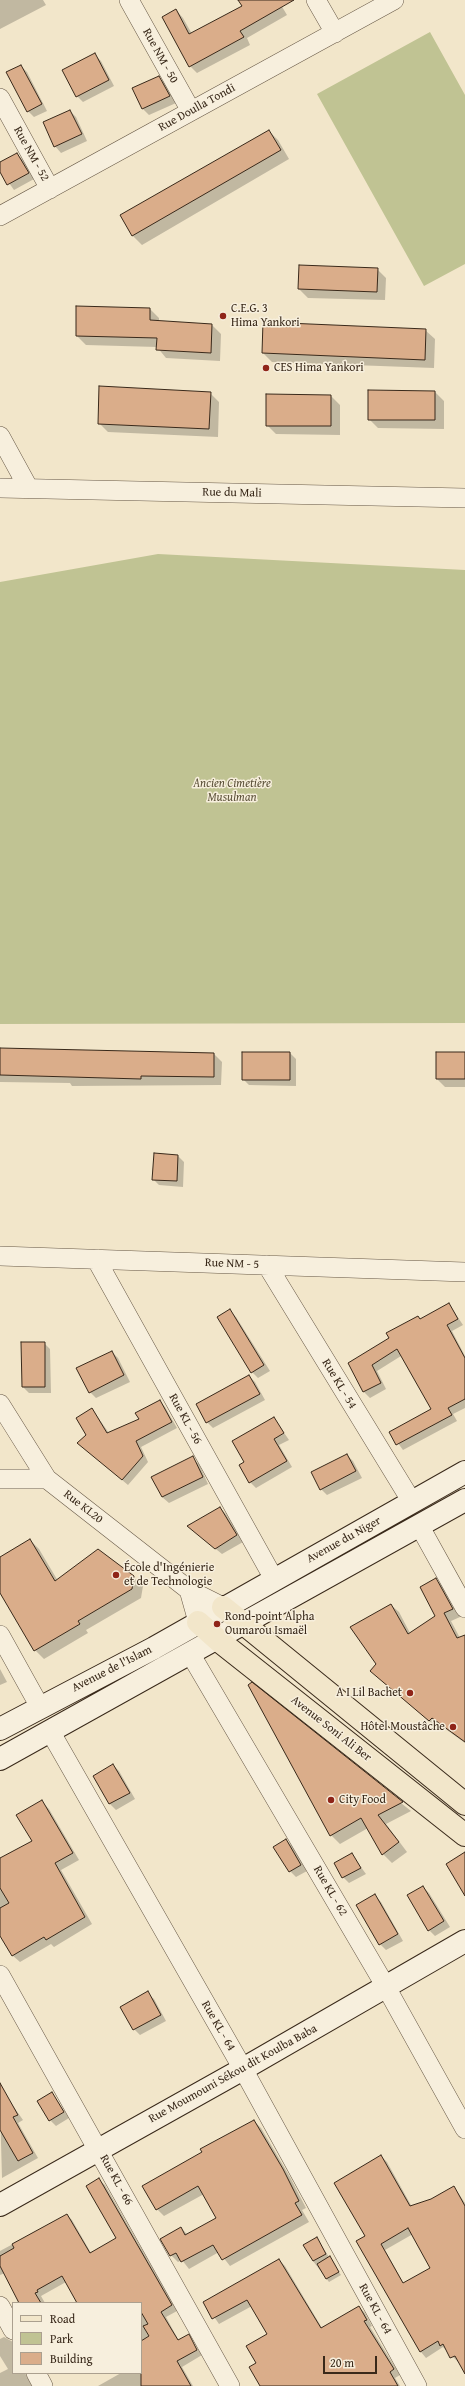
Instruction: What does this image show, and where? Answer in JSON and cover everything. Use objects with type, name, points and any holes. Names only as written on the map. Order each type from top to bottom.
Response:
[{"type":"main road","name":"Avenue du Niger","points":[[223,1607],[465,1472]]},
{"type":"main road","name":"Avenue du Niger","points":[[243,1625],[465,1500]]},
{"type":"main road","name":"Avenue de l'Islam","points":[[0,1729],[154,1648],[223,1607]]},
{"type":"main road","name":"Avenue Soni Ali Ber","points":[[223,1607],[243,1625],[465,1804]]},
{"type":"main road","name":"Avenue Soni Ali Ber","points":[[198,1622],[218,1640],[465,1835]]},
{"type":"main road","points":[[218,1640],[243,1625]]},
{"type":"main road","name":"Avenue de l'Islam","points":[[0,1760],[50,1731],[218,1640]]},
{"type":"main road","name":"Rue Moumouni Sékou dit Koulba Baba","points":[[0,2205],[99,2148],[243,2069],[465,1941]]},
{"type":"street","name":"Rue NM - 50","points":[[130,0],[191,111]]},
{"type":"street","points":[[316,0],[334,33]]},
{"type":"street","name":"Rue Doulla Tondi","points":[[0,216],[394,0]]},
{"type":"street","name":"Rue NM - 52","points":[[0,98],[50,189]]},
{"type":"street","points":[[0,436],[29,489]]},
{"type":"street","name":"Rue du Mali","points":[[0,488],[465,498]]},
{"type":"street","name":"Rue NM - 5","points":[[0,1256],[267,1265],[464,1274]]},
{"type":"street","name":"Rue KL - 56","points":[[96,1259],[274,1579]]},
{"type":"street","name":"Rue KL - 54","points":[[267,1265],[412,1502]]},
{"type":"street","name":"Rue KL20","points":[[0,1404],[47,1479],[189,1590],[223,1607]]},
{"type":"street","points":[[0,1479],[47,1479]]},
{"type":"street","points":[[419,1525],[465,1608]]},
{"type":"street","points":[[189,1590],[198,1622]]},
{"type":"street","points":[[0,1635],[40,1707]]},
{"type":"street","name":"Rue KL - 62","points":[[191,1655],[386,1987],[465,2129]]},
{"type":"street","name":"Rue KL - 64","points":[[50,1731],[243,2069],[417,2386]]},
{"type":"street","name":"Rue KL - 66","points":[[0,1975],[99,2148],[230,2386]]},
{"type":"street","points":[[0,2306],[12,2328]]},
{"type":"street","points":[[37,2374],[43,2386]]},
{"type":"green space","points":[[430,32],[465,95],[465,264],[424,286],[317,94]]},
{"type":"green space","name":"Ancien Cimetière Musulman","points":[[158,554],[465,570],[465,1023],[0,1024],[0,582]]},
{"type":"building","points":[[238,0],[294,0],[240,31],[244,37],[189,67],[162,17],[176,9],[189,34],[242,6]]},
{"type":"building","points":[[95,53],[109,80],[76,97],[62,70]]},
{"type":"building","points":[[21,65],[42,104],[27,112],[6,72]]},
{"type":"building","points":[[159,76],[170,96],[142,109],[132,88]]},
{"type":"building","points":[[70,110],[82,134],[54,147],[43,122]]},
{"type":"building","points":[[269,130],[281,150],[132,236],[120,215]]},
{"type":"building","points":[[17,153],[29,173],[7,185],[0,172],[0,162]]},
{"type":"building","points":[[299,265],[378,268],[377,292],[298,289]]},
{"type":"building","points":[[76,306],[150,308],[150,320],[212,324],[211,353],[156,350],[157,338],[76,336]]},
{"type":"building","points":[[263,322],[426,329],[425,360],[262,353]]},
{"type":"building","points":[[99,386],[211,392],[209,429],[98,424]]},
{"type":"building","points":[[368,390],[435,391],[435,420],[368,420]]},
{"type":"building","points":[[266,394],[331,395],[331,426],[266,426]]},
{"type":"building","points":[[0,1048],[214,1053],[214,1077],[141,1076],[141,1079],[0,1075]]},
{"type":"building","points":[[242,1052],[290,1052],[290,1080],[242,1080]]},
{"type":"building","points":[[436,1052],[465,1052],[465,1079],[436,1079]]},
{"type":"building","points":[[154,1153],[178,1155],[177,1181],[152,1180]]},
{"type":"building","points":[[449,1303],[458,1319],[447,1325],[465,1358],[465,1399],[448,1408],[452,1415],[396,1445],[389,1432],[431,1409],[397,1349],[372,1365],[381,1383],[363,1392],[348,1363],[389,1338],[386,1333],[418,1316],[420,1319]]},
{"type":"building","points":[[230,1309],[264,1365],[251,1373],[217,1317]]},
{"type":"building","points":[[21,1342],[45,1342],[45,1387],[22,1387]]},
{"type":"building","points":[[112,1351],[124,1375],[89,1393],[76,1368]]},
{"type":"building","points":[[249,1375],[260,1394],[206,1423],[196,1404]]},
{"type":"building","points":[[160,1400],[172,1422],[136,1441],[143,1456],[122,1480],[77,1443],[86,1435],[76,1418],[92,1408],[107,1433],[139,1419],[135,1413]]},
{"type":"building","points":[[274,1417],[284,1433],[274,1439],[287,1461],[249,1483],[239,1465],[244,1462],[232,1441]]},
{"type":"building","points":[[347,1454],[356,1471],[320,1490],[311,1472]]},
{"type":"building","points":[[193,1456],[203,1477],[162,1497],[151,1477]]},
{"type":"building","points":[[220,1507],[237,1535],[215,1549],[187,1526]]},
{"type":"building","points":[[30,1539],[55,1581],[98,1549],[134,1576],[132,1589],[78,1621],[80,1624],[34,1651],[0,1593],[0,1557]]},
{"type":"building","points":[[436,1578],[453,1609],[444,1613],[457,1638],[465,1635],[465,1742],[432,1718],[429,1721],[370,1671],[376,1664],[350,1627],[391,1604],[408,1634],[435,1616],[420,1587]]},
{"type":"building","points":[[252,1682],[403,1802],[378,1815],[399,1842],[382,1855],[361,1818],[330,1836],[248,1685]]},
{"type":"building","points":[[113,1764],[130,1793],[109,1804],[93,1776]]},
{"type":"building","points":[[42,1800],[73,1853],[55,1863],[85,1917],[46,1940],[44,1937],[12,1956],[0,1936],[0,1908],[9,1903],[0,1888],[0,1858],[32,1841],[16,1815]]},
{"type":"building","points":[[286,1839],[301,1865],[289,1872],[273,1847]]},
{"type":"building","points":[[465,1852],[465,1896],[446,1864]]},
{"type":"building","points":[[352,1853],[361,1868],[342,1878],[334,1863]]},
{"type":"building","points":[[423,1886],[444,1921],[428,1931],[407,1895]]},
{"type":"building","points":[[375,1894],[398,1934],[379,1945],[356,1905]]},
{"type":"building","points":[[148,1991],[161,2015],[133,2030],[120,2007]]},
{"type":"building","points":[[0,2083],[18,2115],[13,2117],[33,2153],[18,2161],[0,2130]]},
{"type":"building","points":[[52,2092],[64,2112],[49,2121],[37,2101]]},
{"type":"building","points":[[254,2120],[283,2169],[299,2201],[295,2203],[302,2215],[222,2260],[213,2245],[181,2262],[176,2253],[170,2256],[160,2239],[181,2227],[185,2235],[216,2218],[198,2186],[156,2210],[142,2186],[202,2152],[200,2149]]},
{"type":"building","points":[[381,2155],[410,2206],[431,2199],[454,2186],[465,2206],[465,2374],[455,2356],[450,2358],[443,2344],[440,2346],[438,2341],[420,2352],[356,2241],[365,2236],[334,2183]],"holes":[[[408,2228],[430,2268],[403,2283],[381,2244]]]},
{"type":"building","points":[[99,2178],[172,2305],[161,2312],[178,2340],[189,2334],[197,2350],[177,2361],[191,2386],[141,2386],[142,2340],[149,2336],[143,2326],[148,2324],[142,2314],[142,2302],[76,2302],[62,2276],[37,2290],[38,2292],[35,2293],[40,2302],[18,2302],[0,2266],[0,2256],[14,2248],[12,2244],[67,2214],[90,2253],[116,2238],[86,2186]]},
{"type":"building","points":[[317,2237],[326,2254],[313,2261],[303,2245]]},
{"type":"building","points":[[330,2256],[339,2272],[326,2279],[317,2264]]},
{"type":"building","points":[[279,2259],[321,2328],[359,2306],[367,2320],[364,2321],[394,2369],[390,2372],[398,2386],[260,2386],[249,2367],[256,2363],[246,2346],[267,2334],[247,2300],[212,2319],[203,2302]]},
{"type":"place","name":"C.E.G. 3 Hima Yankori","points":[[223,316]]},
{"type":"place","name":"CES Hima Yankori","points":[[266,368]]},
{"type":"place","name":"École d'Ingénierie et de Technologie","points":[[116,1575]]},
{"type":"place","name":"Rond-point Alpha Oumarou Ismaël","points":[[217,1624]]},
{"type":"place","name":"A I Lil Bachet","points":[[410,1693]]},
{"type":"place","name":"Hôtel Moustâche","points":[[453,1727]]},
{"type":"place","name":"City Food","points":[[331,1800]]}]
